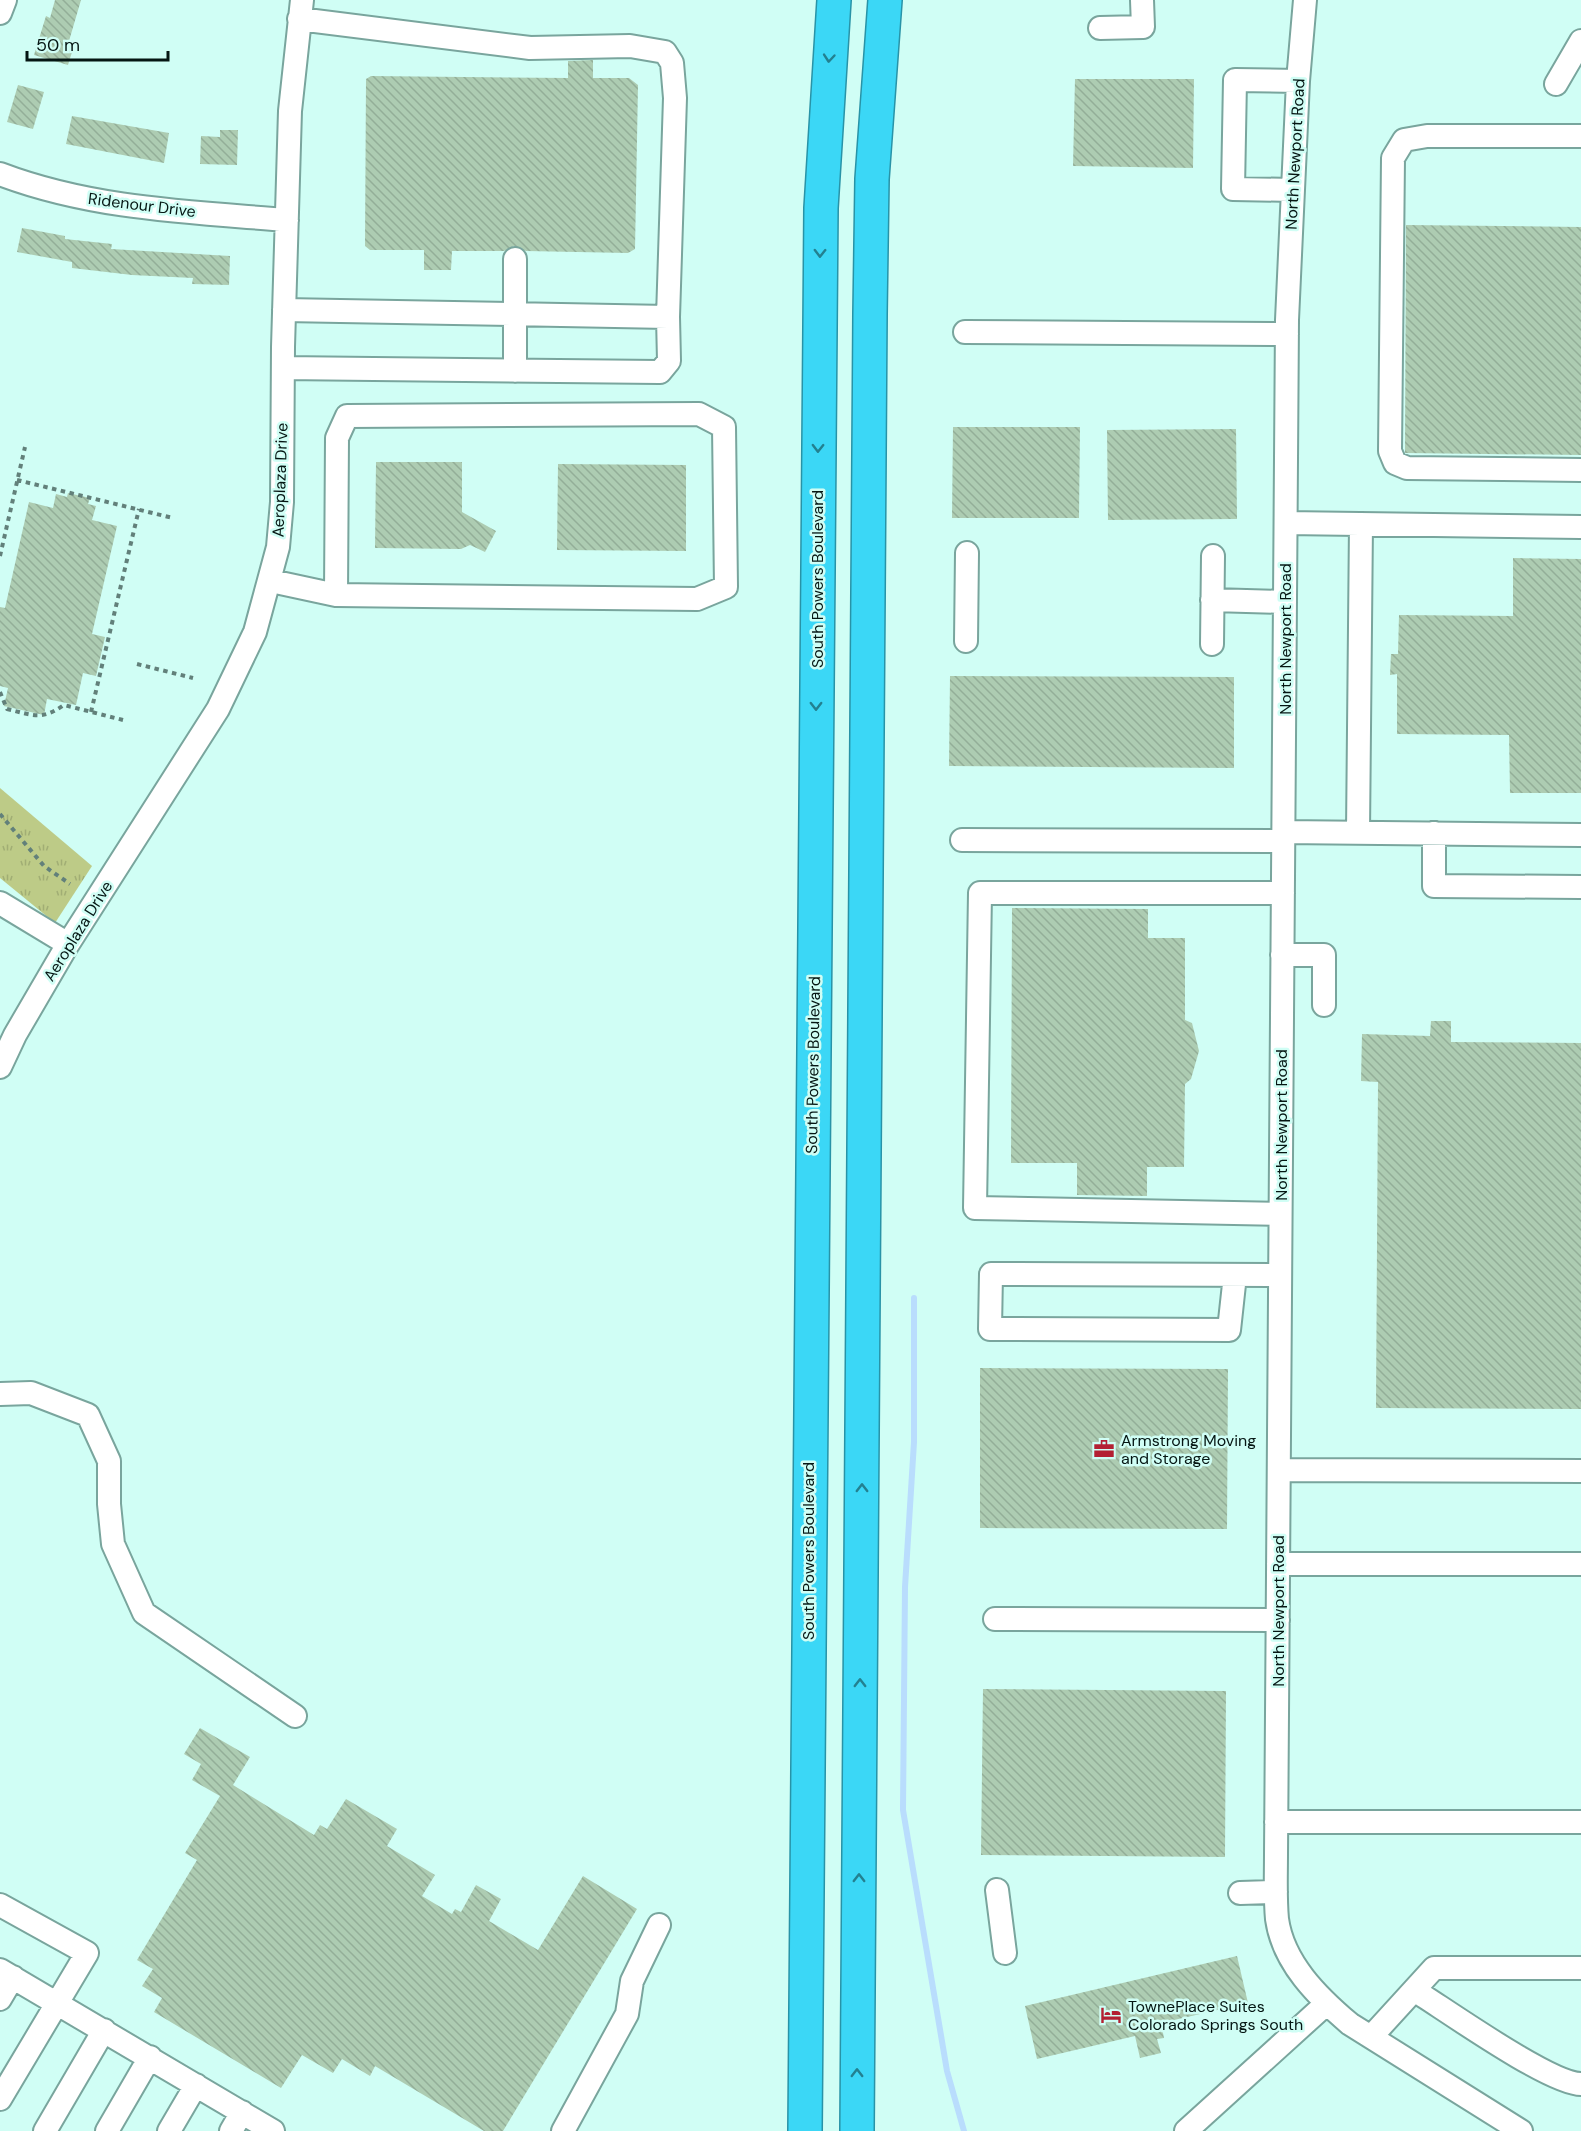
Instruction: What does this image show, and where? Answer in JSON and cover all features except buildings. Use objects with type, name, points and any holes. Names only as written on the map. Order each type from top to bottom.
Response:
[{"type":"highway","name":"South Powers Boulevard","points":[[805,2131],[821,208],[834,0]]},
{"type":"highway","points":[[856,2131],[870,314],[872,179],[885,0]]},
{"type":"street","points":[[0,13],[5,0]]},
{"type":"street","points":[[1101,28],[1143,27],[1142,0]]},
{"type":"street","name":"North Newport Road","points":[[1305,0],[1298,81],[1287,334],[1276,1822],[1278,1921],[1293,1961],[1326,2004],[1371,2037],[1521,2131]]},
{"type":"street","points":[[283,368],[660,372],[669,361],[668,317],[675,98],[672,63],[665,52],[630,46],[530,48],[300,10]]},
{"type":"street","name":"Aeroplaza Drive","points":[[0,1067],[15,1035],[68,944],[218,709],[255,632],[271,581],[282,502],[286,220],[290,111],[300,10]]},
{"type":"street","points":[[1556,84],[1581,41]]},
{"type":"street","points":[[1293,190],[1233,189],[1235,80],[1298,81]]},
{"type":"street","points":[[1581,136],[1427,136],[1404,140],[1394,159],[1390,451],[1395,463],[1407,468],[1581,470]]},
{"type":"street","name":"Ridenour Drive","points":[[0,174],[28,185],[149,209],[286,220]]},
{"type":"street","points":[[515,259],[516,371]]},
{"type":"street","points":[[284,310],[668,317]]},
{"type":"street","points":[[965,332],[1287,334]]},
{"type":"street","points":[[271,581],[336,595],[698,599],[726,587],[724,427],[699,414],[347,416],[337,438],[336,595]]},
{"type":"street","points":[[1286,523],[1581,527]]},
{"type":"street","points":[[1358,832],[1361,524]]},
{"type":"street","points":[[966,641],[967,553]]},
{"type":"street","points":[[1212,644],[1213,556]]},
{"type":"street","points":[[1212,600],[1285,602]]},
{"type":"street","points":[[962,840],[1283,836],[1358,832],[1581,835]]},
{"type":"street","points":[[1434,832],[1434,886],[1581,887]]},
{"type":"street","points":[[1281,1214],[975,1208],[980,893],[1283,893]]},
{"type":"street","points":[[0,903],[68,944]]},
{"type":"street","points":[[1282,955],[1324,955],[1324,1005]]},
{"type":"street","points":[[1235,1275],[1228,1330],[990,1329],[991,1274],[1280,1275]]},
{"type":"street","points":[[0,1394],[31,1393],[88,1415],[110,1461],[109,1504],[113,1544],[144,1613],[295,1716]]},
{"type":"street","points":[[1278,1470],[1581,1471]]},
{"type":"street","points":[[1278,1564],[1581,1564]]},
{"type":"street","points":[[995,1619],[1278,1620]]},
{"type":"street","points":[[1276,1822],[1581,1822]]},
{"type":"street","points":[[997,1890],[1005,1953]]},
{"type":"street","points":[[1240,1893],[1276,1892]]},
{"type":"street","points":[[0,1905],[87,1953],[0,2099]]},
{"type":"street","points":[[563,2131],[627,2014],[632,1981],[659,1924]]},
{"type":"street","points":[[1371,2037],[1434,1968],[1581,1968]]},
{"type":"street","points":[[0,1999],[6,1973],[196,2085],[236,2122],[273,2131]]},
{"type":"street","points":[[1414,1990],[1535,2066],[1557,2077],[1581,2084]]},
{"type":"street","points":[[1186,2131],[1326,2004]]},
{"type":"street","points":[[45,2131],[104,2030]]},
{"type":"street","points":[[107,2131],[150,2057]]},
{"type":"street","points":[[169,2131],[196,2085]]},
{"type":"path","points":[[0,556],[25,447]]},
{"type":"path","points":[[17,480],[174,518]]},
{"type":"path","points":[[90,712],[139,509]]},
{"type":"path","points":[[136,664],[193,678]]},
{"type":"path","points":[[0,692],[7,709],[41,717],[49,716],[64,705],[123,720]]},
{"type":"path","points":[[0,814],[38,859],[52,873],[70,884]]},
{"type":"green space","points":[[0,788],[92,866],[55,923],[0,878]]},
{"type":"waterway","points":[[914,1298],[914,1442],[905,1587],[903,1810],[947,2071],[964,2131]]},
{"type":"place","name":"Armstrong Moving and Storage","points":[[1104,1449]]},
{"type":"place","name":"TownePlace Suites Colorado Springs South","points":[[1111,2015]]}]
